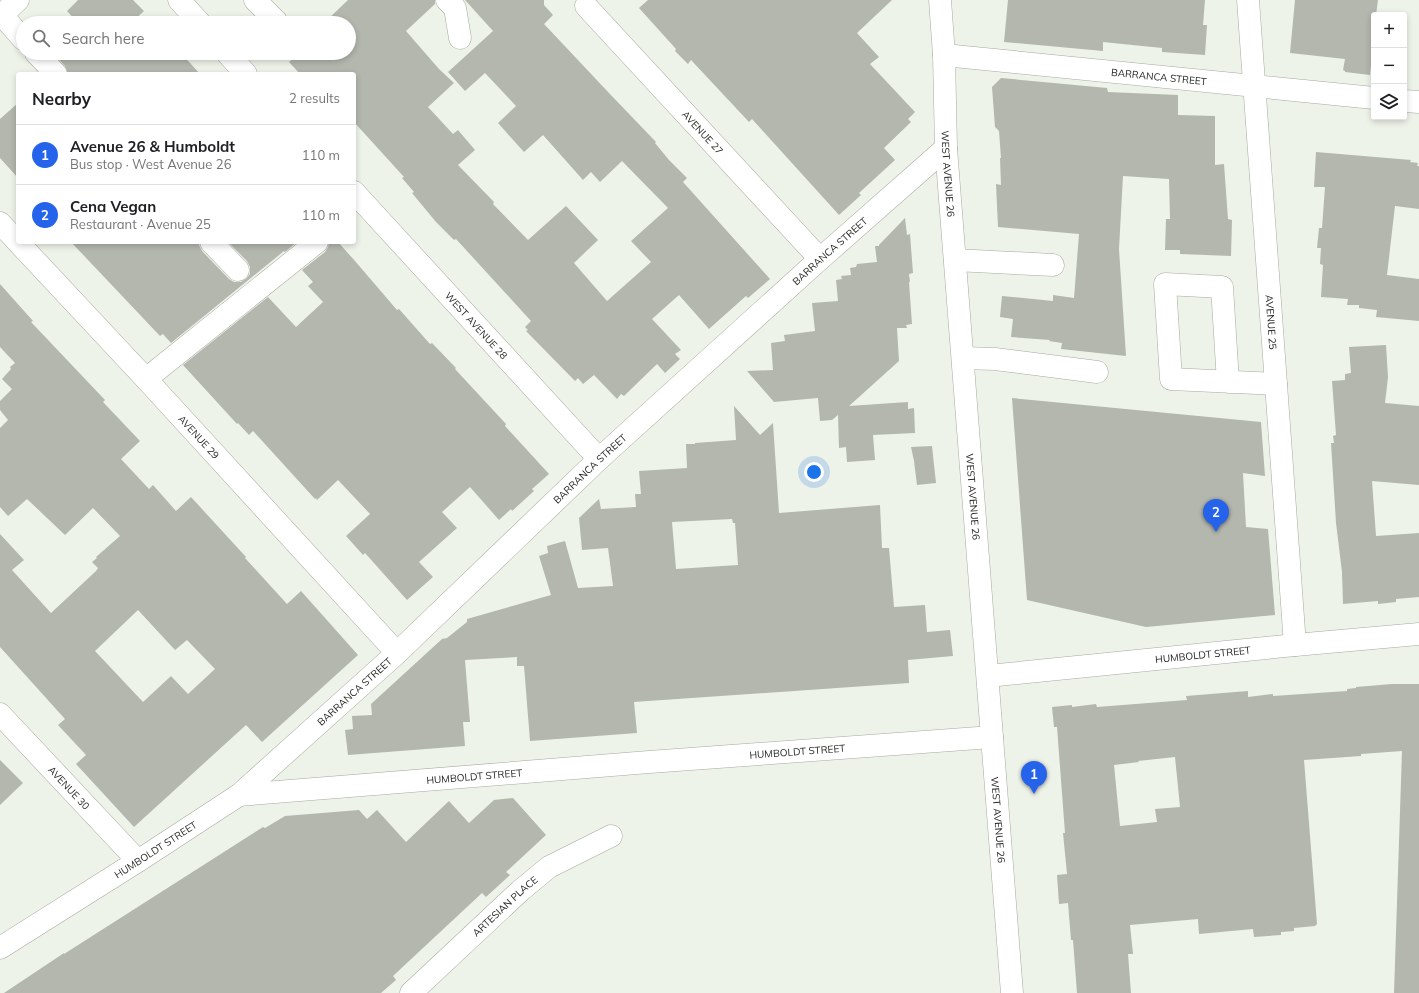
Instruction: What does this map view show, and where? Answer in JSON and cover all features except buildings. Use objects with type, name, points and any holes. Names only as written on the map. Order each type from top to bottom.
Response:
[{"type":"street","points":[[16,32],[1,16],[18,0]]},
{"type":"street","points":[[255,0],[271,16]]},
{"type":"street","points":[[447,0],[454,8],[460,38]]},
{"type":"street","name":"WEST AVENUE 26","points":[[940,0],[944,55],[946,148],[1012,993]]},
{"type":"street","name":"AVENUE 25","points":[[1248,0],[1295,645]]},
{"type":"street","points":[[184,2],[195,16]]},
{"type":"street","name":"AVENUE 27","points":[[586,6],[820,259]]},
{"type":"street","name":"BARRANCA STREET","points":[[944,55],[1371,98]]},
{"type":"street","points":[[43,60],[54,72]]},
{"type":"street","points":[[1407,101],[1419,102]]},
{"type":"street","name":"BARRANCA STREET","points":[[239,795],[397,653],[599,459],[820,259],[946,148]]},
{"type":"street","name":"WEST AVENUE 28","points":[[358,202],[599,459]]},
{"type":"street","name":"AVENUE 29","points":[[0,223],[16,240]]},
{"type":"street","name":"AVENUE 29","points":[[20,244],[146,379],[397,653]]},
{"type":"street","points":[[213,244],[238,270]]},
{"type":"street","points":[[146,379],[315,244]]},
{"type":"street","points":[[955,260],[1053,265]]},
{"type":"street","points":[[1228,382],[1222,287],[1165,284],[1171,379],[1228,382],[1276,384]]},
{"type":"street","points":[[963,358],[995,359],[1097,372]]},
{"type":"street","name":"HUMBOLDT STREET","points":[[988,676],[1419,634]]},
{"type":"street","name":"AVENUE 30","points":[[0,714],[138,861]]},
{"type":"street","name":"HUMBOLDT STREET","points":[[0,948],[239,795],[992,737]]},
{"type":"street","name":"ARTESIAN PLACE","points":[[411,993],[520,891],[549,867],[612,836]]},
{"type":"place","name":"Cena Vegan","points":[[1216,532]]},
{"type":"place","name":"Avenue 26 & Humboldt","points":[[1034,794]]}]
